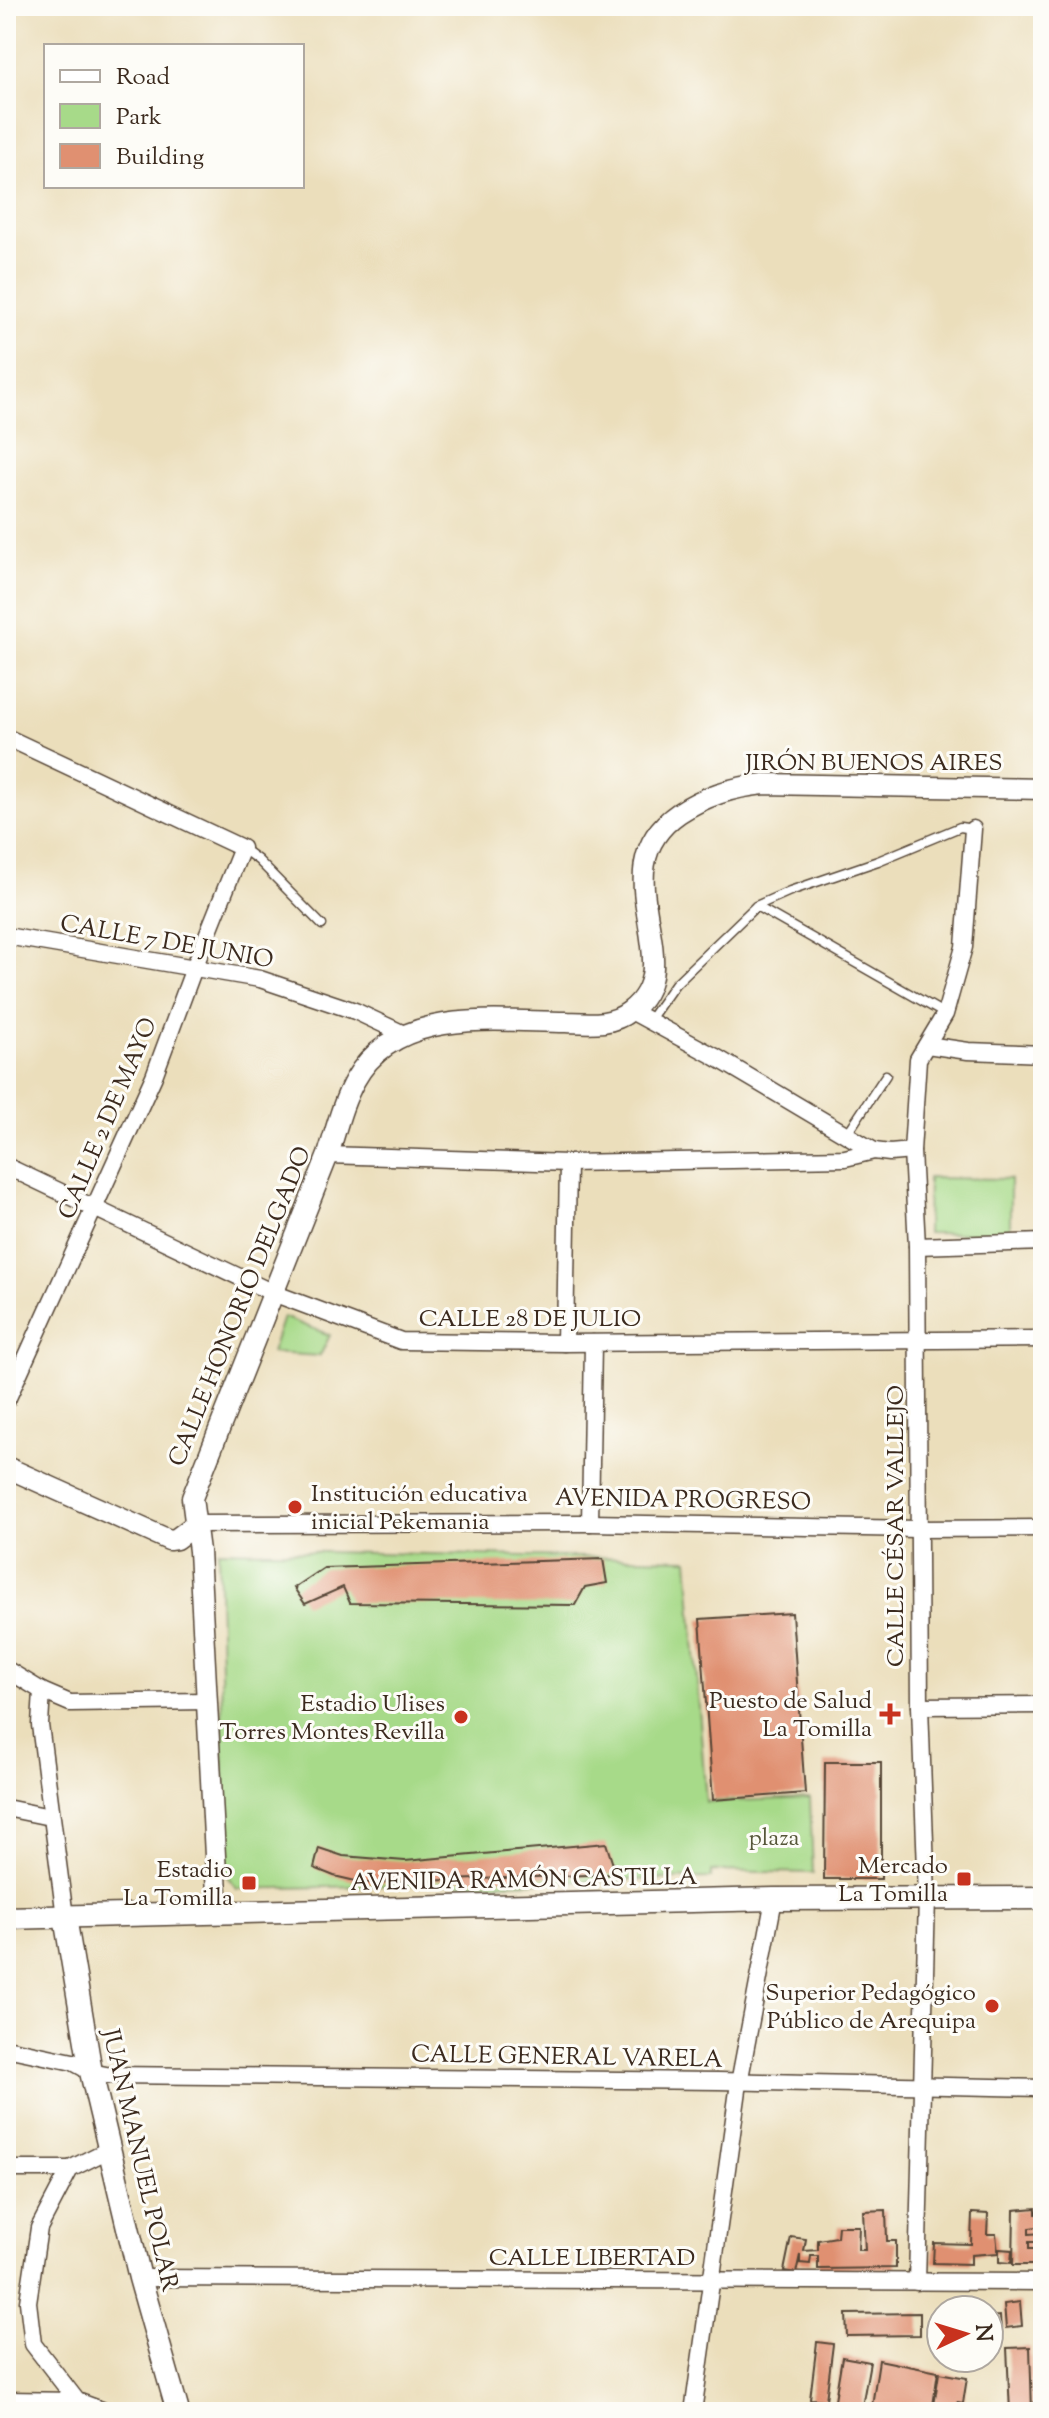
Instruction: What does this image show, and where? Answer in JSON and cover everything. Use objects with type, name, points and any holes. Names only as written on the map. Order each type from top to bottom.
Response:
[{"type":"main road","name":"AVENIDA RAMÓN CASTILLA","points":[[6,1918],[774,1899],[1043,1898]]},
{"type":"main road","name":"JUAN MANUEL POLAR","points":[[65,1917],[91,2072],[140,2278],[178,2412]]},
{"type":"street","points":[[6,737],[242,848]]},
{"type":"street","name":"JIRÓN BUENOS AIRES","points":[[640,1016],[653,968],[644,857],[660,828],[700,801],[730,789],[764,784],[1041,790]]},
{"type":"street","name":"CALLE CÉSAR VALLEJO","points":[[917,2282],[927,1897],[920,1706],[917,1246],[912,1151],[918,1059],[945,1014],[964,947],[973,829]]},
{"type":"street","name":"CALLE 2 DE MAYO","points":[[6,1402],[154,1076],[242,848]]},
{"type":"street","name":"CALLE 7 DE JUNIO","points":[[6,936],[260,979],[355,1011],[406,1035]]},
{"type":"street","points":[[406,1035],[429,1026],[470,1021],[609,1022],[640,1016],[874,1151]]},
{"type":"street","name":"CALLE HONORIO DELGADO","points":[[218,1913],[192,1498],[328,1155],[344,1105],[360,1073],[376,1053],[406,1035]]},
{"type":"street","points":[[927,1045],[968,1051],[1043,1054]]},
{"type":"street","points":[[328,1155],[568,1163],[845,1158],[874,1151],[912,1151]]},
{"type":"street","points":[[565,1343],[568,1163]]},
{"type":"street","name":"CALLE 28 DE JULIO","points":[[6,1166],[273,1293],[401,1341],[593,1343],[1043,1339]]},
{"type":"street","points":[[917,1246],[1043,1242]]},
{"type":"street","points":[[590,1523],[593,1343]]},
{"type":"street","name":"AVENIDA PROGRESO","points":[[6,1467],[169,1540],[176,1539],[196,1524],[590,1523],[1043,1528]]},
{"type":"street","points":[[6,1669],[42,1691],[70,1703],[206,1701]]},
{"type":"street","points":[[42,1691],[40,1725],[65,1917]]},
{"type":"street","points":[[920,1706],[1043,1705]]},
{"type":"street","points":[[6,1808],[50,1817]]},
{"type":"street","points":[[693,2412],[739,2083],[774,1899]]},
{"type":"street","name":"CALLE GENERAL VARELA","points":[[6,2048],[73,2062],[91,2072],[106,2075],[1043,2088]]},
{"type":"street","points":[[6,2169],[70,2169],[110,2149]]},
{"type":"street","points":[[70,2169],[39,2228],[28,2302],[33,2344],[77,2401]]},
{"type":"street","name":"CALLE LIBERTAD","points":[[140,2278],[1043,2282]]},
{"type":"street","points":[[6,2400],[77,2401],[107,2412]]},
{"type":"lane","points":[[640,1016],[756,906],[960,827],[973,829]]},
{"type":"lane","points":[[242,848],[258,860],[322,925]]},
{"type":"lane","points":[[756,906],[945,1014]]},
{"type":"lane","points":[[846,1135],[886,1075]]},
{"type":"green space","points":[[928,1178],[1010,1179],[1010,1234],[927,1233]]},
{"type":"green space","points":[[283,1317],[330,1335],[320,1356],[271,1353]]},
{"type":"green space","name":"Estadio Ulises Torres Montes Revilla","points":[[218,1550],[688,1559],[706,1802],[810,1798],[813,1873],[711,1871],[711,1878],[237,1889],[226,1875]]},
{"type":"building","points":[[603,1559],[607,1583],[585,1587],[575,1605],[350,1603],[343,1587],[305,1604],[294,1588],[324,1568]]},
{"type":"building","points":[[792,1613],[805,1793],[713,1800],[700,1619]]},
{"type":"building","points":[[825,1762],[881,1762],[881,1879],[824,1879]]},
{"type":"building","points":[[606,1843],[616,1874],[364,1883],[314,1868],[319,1848],[343,1856],[405,1861]]},
{"type":"building","points":[[1036,2208],[1036,2214],[1043,2214],[1043,2226],[1029,2228],[1029,2234],[1043,2233],[1043,2242],[1029,2242],[1029,2249],[1043,2249],[1043,2265],[1013,2265],[1014,2210]]},
{"type":"building","points":[[886,2210],[887,2241],[896,2241],[896,2268],[818,2269],[818,2256],[811,2256],[810,2264],[800,2263],[800,2255],[796,2273],[784,2271],[791,2237],[806,2239],[804,2251],[818,2250],[818,2240],[837,2237],[838,2226],[859,2226],[858,2250],[865,2250],[863,2211]]},
{"type":"building","points":[[972,2213],[988,2214],[987,2234],[996,2234],[998,2253],[971,2255],[971,2264],[933,2263],[934,2243],[971,2244]]},
{"type":"building","points":[[999,2249],[1012,2250],[1011,2263],[999,2262]]},
{"type":"building","points":[[1020,2302],[1022,2326],[1006,2328],[1005,2304]]},
{"type":"building","points":[[920,2313],[920,2335],[847,2336],[846,2314]]},
{"type":"building","points":[[817,2342],[833,2344],[826,2400],[810,2399]]},
{"type":"building","points":[[1030,2347],[1032,2412],[1010,2412],[1007,2348]]},
{"type":"building","points":[[842,2357],[870,2362],[861,2412],[833,2412]]},
{"type":"building","points":[[879,2360],[925,2369],[925,2374],[938,2374],[932,2412],[871,2412]]},
{"type":"building","points":[[939,2374],[967,2378],[963,2403],[957,2402],[955,2412],[933,2412]]},
{"type":"place","name":"Institución educativa inicial Pekemania","points":[[295,1507]]},
{"type":"place","name":"Puesto de Salud La Tomilla","points":[[890,1714]]},
{"type":"place","name":"Estadio Ulises Torres Montes Revilla","points":[[461,1717]]},
{"type":"place","name":"Mercado La Tomilla","points":[[964,1879]]},
{"type":"place","name":"Estadio La Tomilla","points":[[249,1883]]},
{"type":"place","name":"Superior Pedagógico Público de Arequipa","points":[[992,2006]]},
{"type":"park label","name":"plaza","points":[[774,1837]]}]
